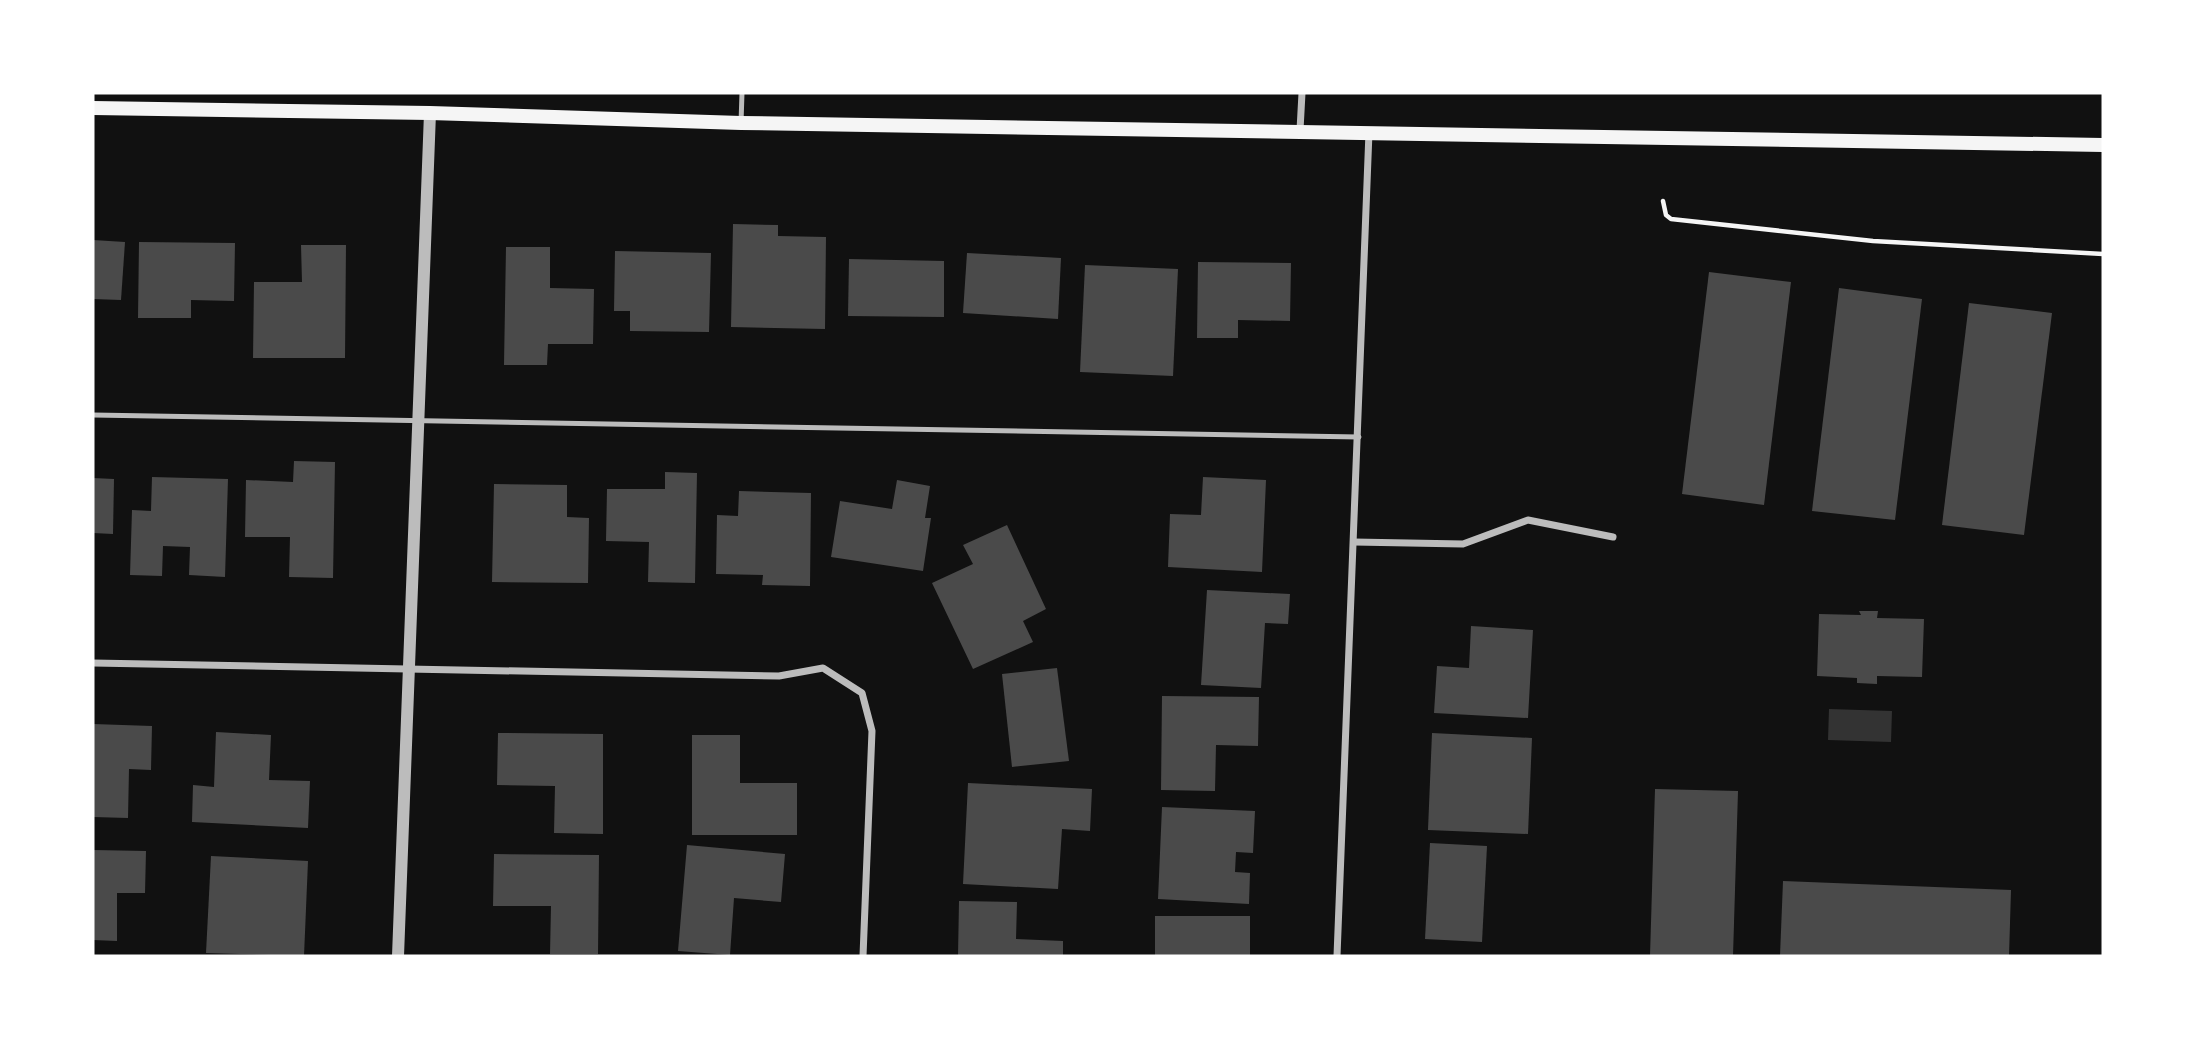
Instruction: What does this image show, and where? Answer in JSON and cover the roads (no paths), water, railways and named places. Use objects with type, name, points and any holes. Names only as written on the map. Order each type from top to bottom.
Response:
[{"type":"main road","points":[[93,108],[430,113],[741,123],[1369,131],[2103,145]]},
{"type":"street","points":[[1300,130],[1302,93]]},
{"type":"street","points":[[398,956],[430,113]]},
{"type":"street","points":[[1337,956],[1369,131]]},
{"type":"street","points":[[1354,542],[1463,544],[1528,520],[1613,537]]},
{"type":"street","points":[[93,663],[779,676],[823,668],[862,693],[872,731],[863,956]]},
{"type":"lane","points":[[741,123],[742,93]]},
{"type":"lane","points":[[93,415],[1359,437]]}]
